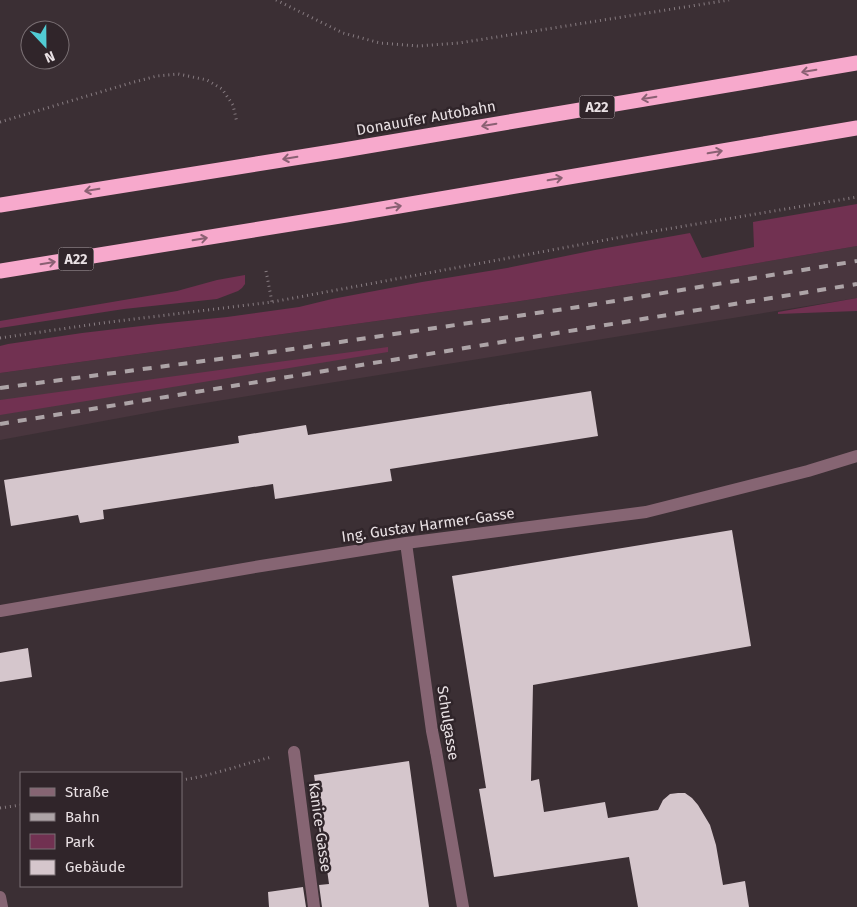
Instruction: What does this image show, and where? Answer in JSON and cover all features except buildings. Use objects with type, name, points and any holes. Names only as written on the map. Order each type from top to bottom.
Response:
[{"type":"highway","name":"Donauufer Autobahn","points":[[0,205],[338,151],[857,63]]},
{"type":"highway","name":"A22","points":[[0,271],[346,215],[857,128]]},
{"type":"street","name":"Ing. Gustav Harmer-Gasse","points":[[0,611],[406,543],[646,512],[808,471],[857,456]]},
{"type":"street","name":"Schulgasse","points":[[406,543],[432,730],[463,907]]},
{"type":"street","name":"Kanice-Gasse","points":[[294,752],[314,907]]},
{"type":"street","points":[[0,897],[2,907]]},
{"type":"path","points":[[276,0],[343,33],[380,43],[418,46],[459,43],[729,0]]},
{"type":"path","points":[[0,122],[134,82],[157,76],[178,74],[207,80],[222,89],[233,105],[237,123]]},
{"type":"path","points":[[0,338],[272,302],[643,233],[857,197]]},
{"type":"path","points":[[266,271],[272,302]]},
{"type":"path","points":[[182,780],[200,778],[251,762],[294,752]]},
{"type":"path","points":[[0,808],[20,805]]},
{"type":"shaded area","points":[[857,246],[857,298],[174,408],[0,440],[0,373],[514,302]]},
{"type":"green space","points":[[857,204],[857,246],[514,302],[0,373],[0,346],[8,344],[82,333],[299,307],[332,299],[690,233],[702,258],[754,247],[753,222]]},
{"type":"green space","points":[[245,275],[245,284],[242,288],[217,299],[124,309],[0,328],[0,321],[177,291],[217,280]]},
{"type":"green space","points":[[857,298],[857,311],[778,314],[778,312]]},
{"type":"green space","points":[[388,347],[388,352],[0,415],[0,400]]},
{"type":"railway","points":[[0,388],[272,352],[578,307],[857,261]]},
{"type":"railway","points":[[0,424],[857,284]]}]
